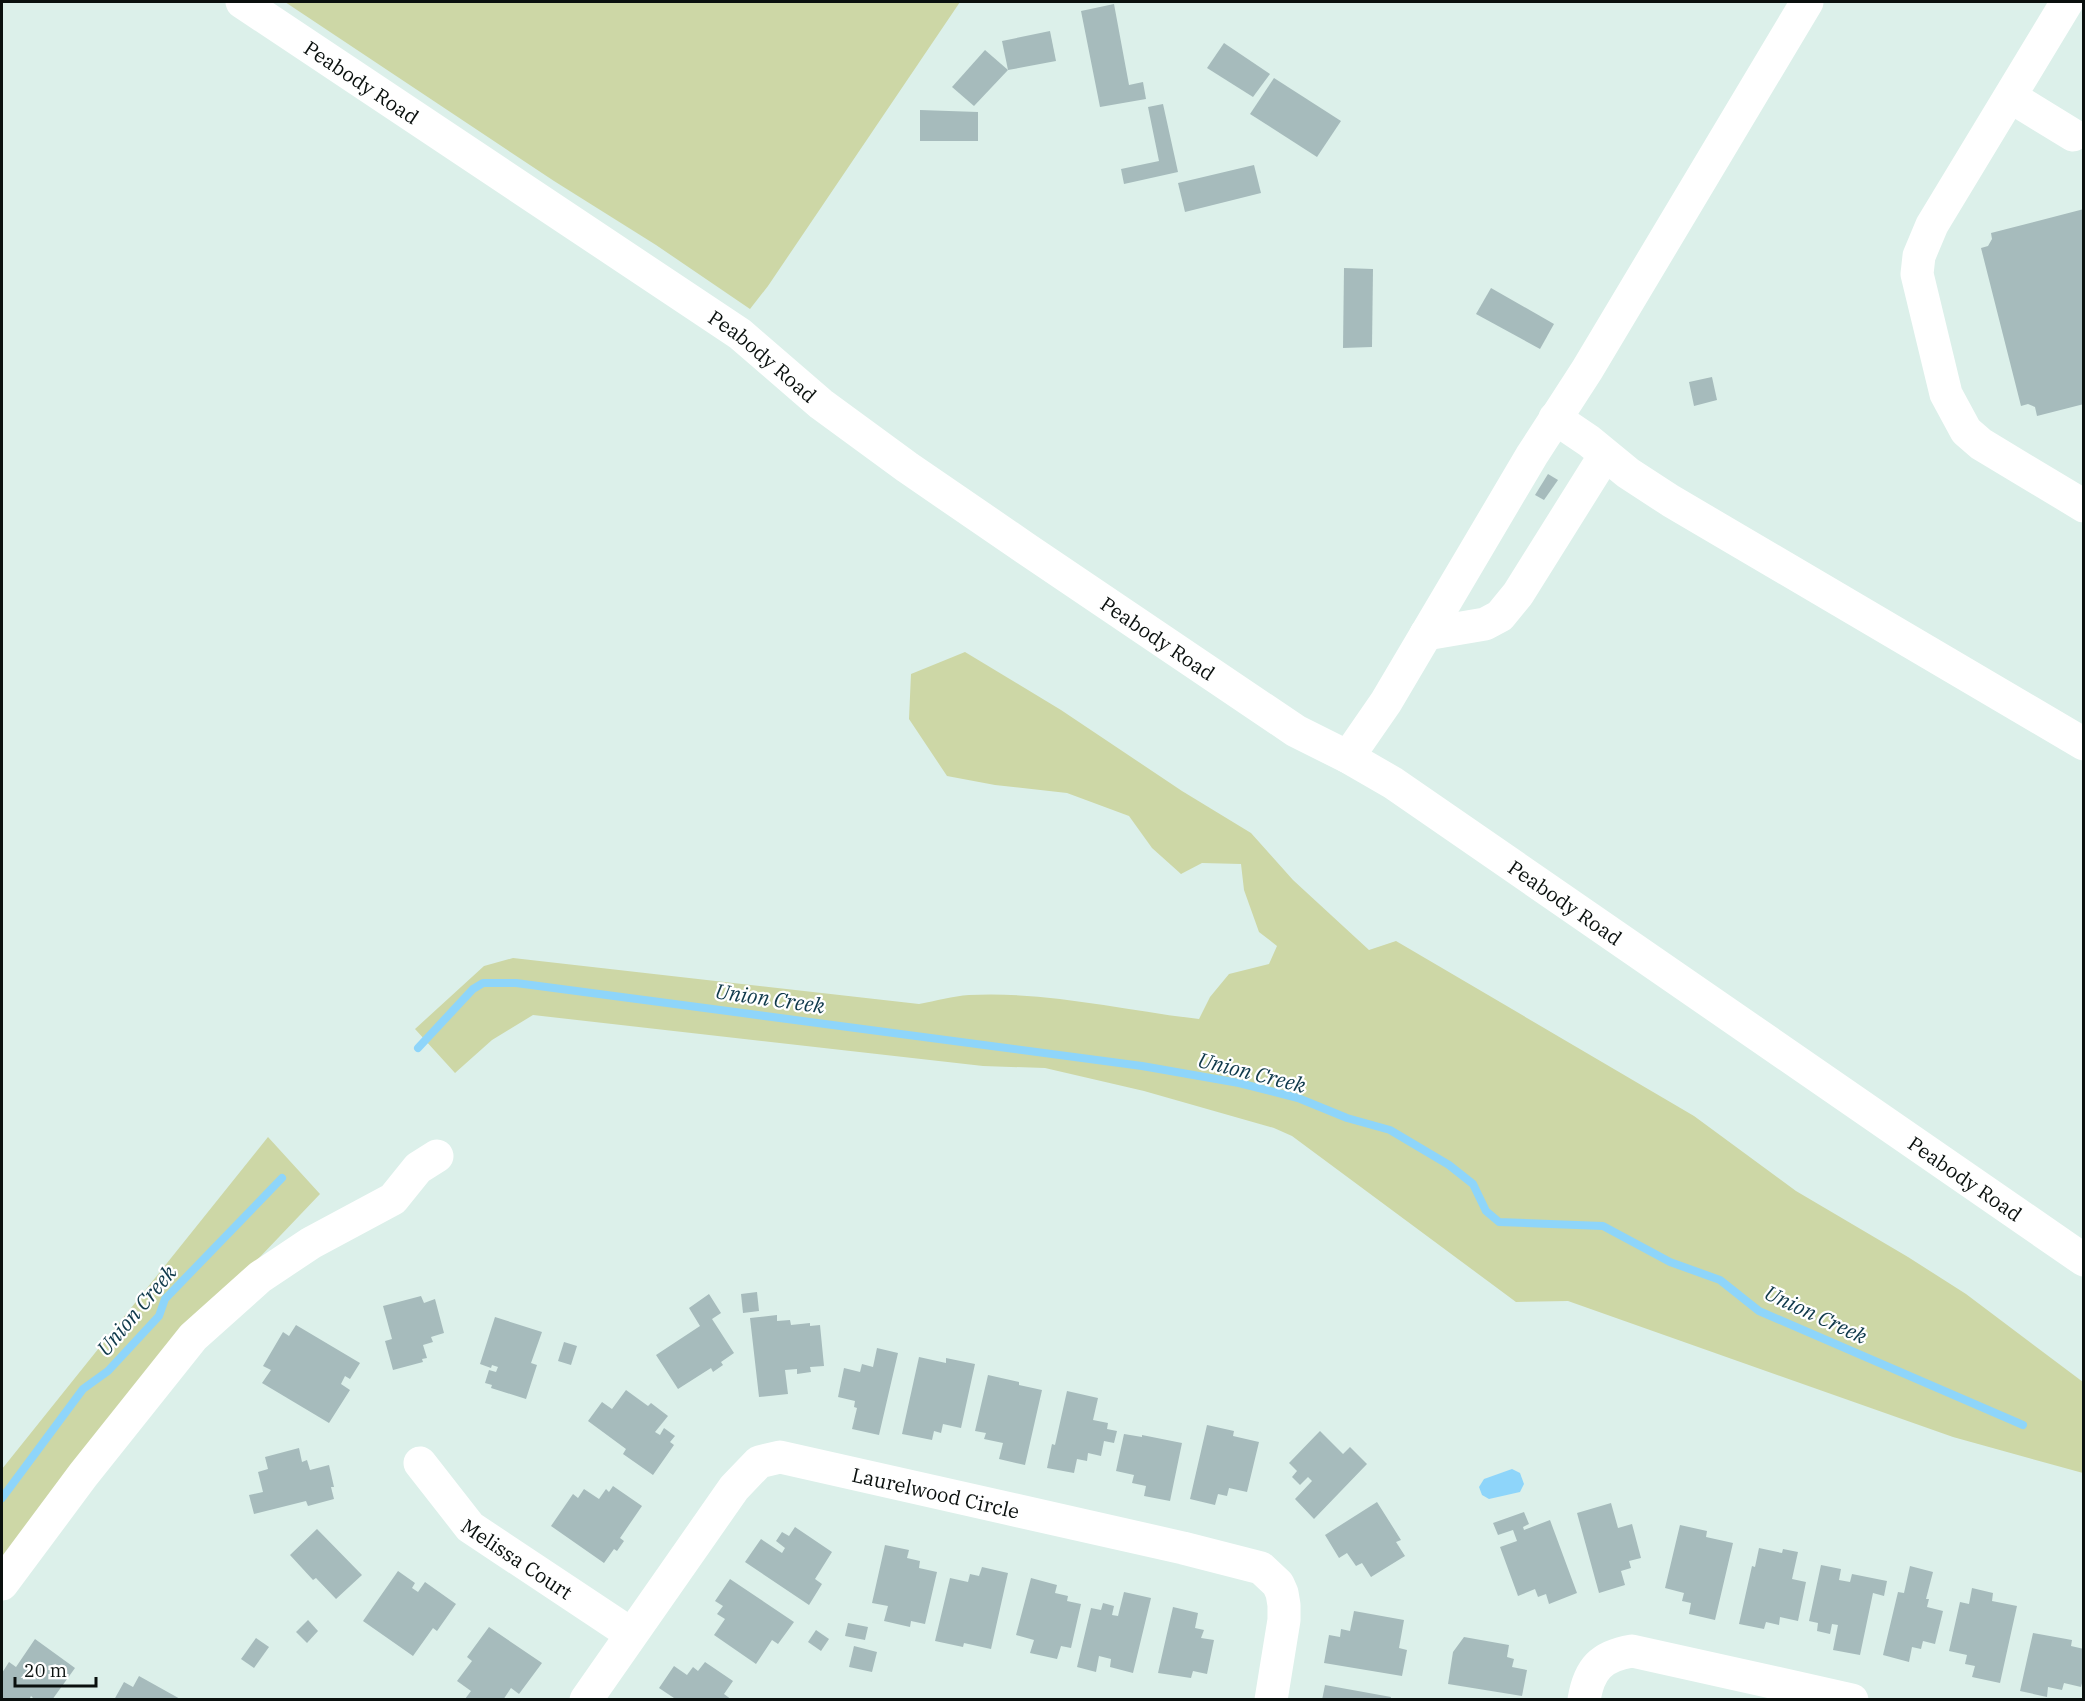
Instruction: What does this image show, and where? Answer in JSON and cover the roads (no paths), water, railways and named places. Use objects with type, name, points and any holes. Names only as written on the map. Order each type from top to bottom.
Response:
[{"type":"main road","name":"Peabody Road","points":[[242,2],[740,334],[821,404],[1025,549],[1296,731],[1348,757],[1402,790],[2084,1260]]},
{"type":"main road","points":[[1348,757],[1386,702],[1807,2]]},
{"type":"main road","points":[[2067,2],[1932,225],[1919,256],[1917,274],[1946,394],[1966,431],[1981,444],[2084,506]]},
{"type":"main road","points":[[2011,97],[2073,135]]},
{"type":"main road","points":[[1555,418],[1589,441],[1628,473],[1671,501],[2084,744]]},
{"type":"main road","points":[[1426,634],[1485,624],[1500,616],[1518,594],[1605,455]]},
{"type":"main road","points":[[2,1584],[83,1475],[193,1337],[260,1277],[311,1244],[393,1199],[418,1168],[437,1156]]},
{"type":"main road","name":"Laurelwood Circle","points":[[586,1700],[734,1488],[759,1462],[780,1457],[1172,1545],[1262,1568],[1278,1584],[1284,1605],[1284,1620],[1271,1700]]},
{"type":"main road","name":"Melissa Court","points":[[420,1463],[470,1527],[631,1635]]},
{"type":"main road","points":[[1584,1700],[1591,1674],[1598,1665],[1608,1658],[1632,1651],[1852,1700]]},
{"type":"water","points":[[1512,1469],[1520,1473],[1524,1484],[1520,1492],[1489,1499],[1482,1495],[1479,1487],[1484,1479]]},
{"type":"waterway","name":"Union Creek","points":[[418,1048],[473,989],[483,983],[516,983],[1142,1066],[1239,1083],[1298,1098],[1347,1118],[1390,1130],[1449,1165],[1473,1184],[1486,1211],[1499,1222],[1603,1226],[1670,1262],[1720,1280],[1759,1311],[2023,1425]]},
{"type":"waterway","name":"Union Creek","points":[[2,1498],[83,1389],[108,1371],[159,1316],[165,1299],[282,1178]]}]
